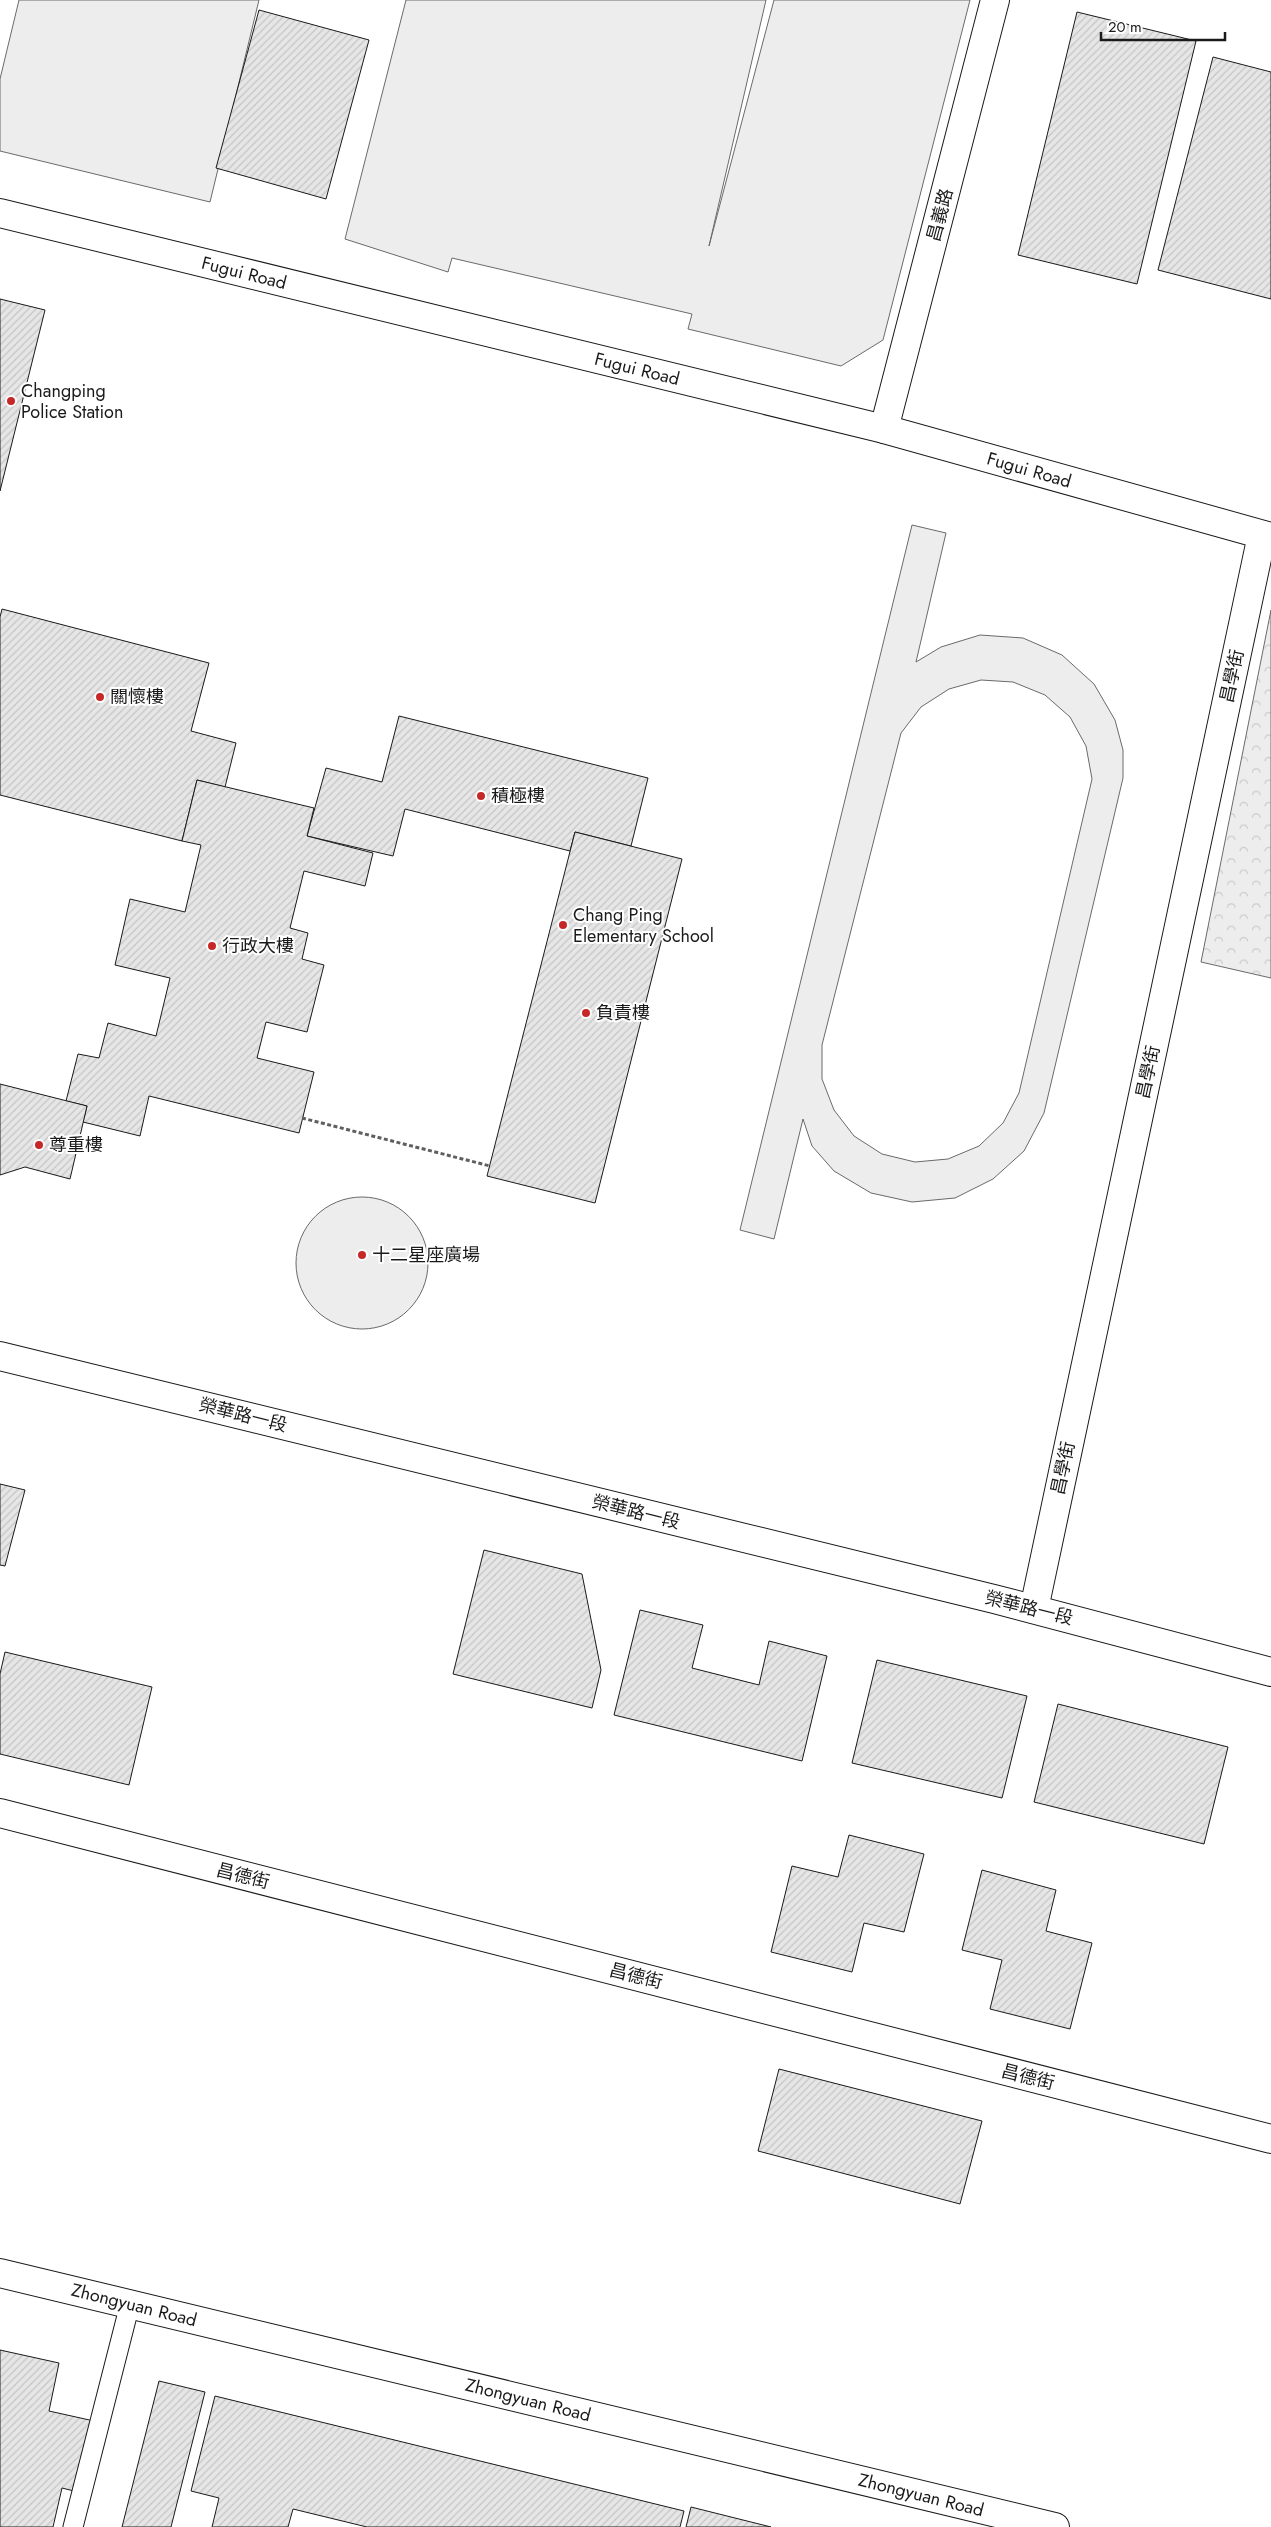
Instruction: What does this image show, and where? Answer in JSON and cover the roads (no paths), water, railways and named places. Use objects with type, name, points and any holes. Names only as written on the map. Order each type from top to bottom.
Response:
[{"type":"street","name":"昌義路","points":[[884,429],[996,0]]},
{"type":"street","name":"Fugui Road","points":[[0,213],[884,429],[1266,536]]},
{"type":"street","name":"昌學街","points":[[1034,1609],[1266,536]]},
{"type":"street","name":"榮華路一段","points":[[0,1356],[1034,1609],[1271,1672]]},
{"type":"street","name":"昌德街","points":[[0,1813],[1271,2139]]},
{"type":"street","name":"Zhongyuan Road","points":[[0,2273],[1055,2527]]},
{"type":"lane","points":[[72,2527],[130,2304]]},
{"type":"place","name":"Changping Police Station","points":[[11,401]]},
{"type":"place","name":"關懷樓","points":[[100,697]]},
{"type":"place","name":"積極樓","points":[[481,796]]},
{"type":"place","name":"Chang Ping Elementary School","points":[[563,925]]},
{"type":"place","name":"行政大樓","points":[[212,946]]},
{"type":"place","name":"負責樓","points":[[586,1013]]},
{"type":"place","name":"尊重樓","points":[[39,1145]]},
{"type":"place","name":"十二星座廣場","points":[[362,1255]]}]
